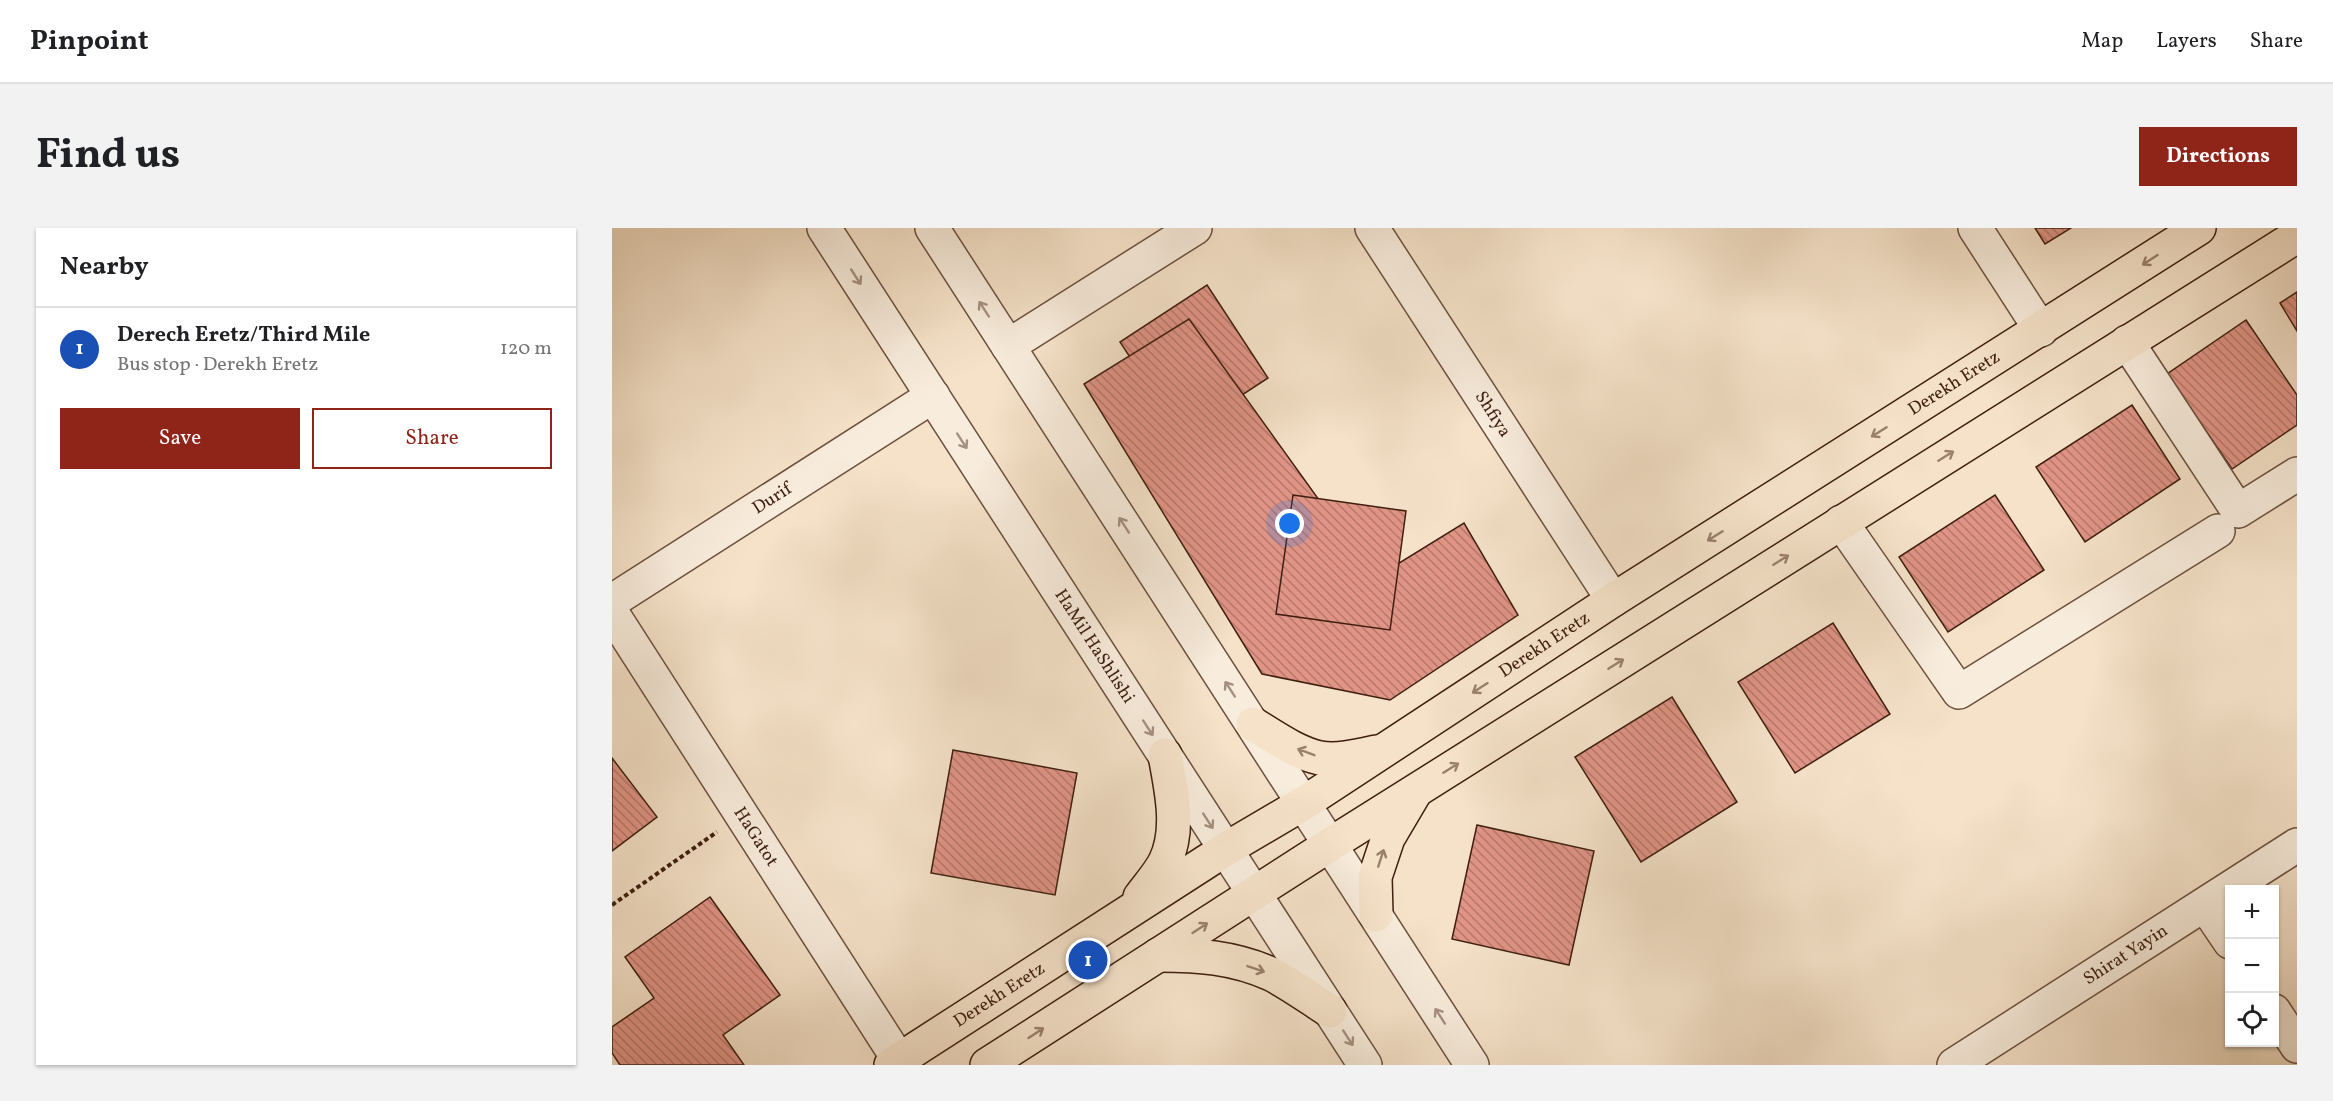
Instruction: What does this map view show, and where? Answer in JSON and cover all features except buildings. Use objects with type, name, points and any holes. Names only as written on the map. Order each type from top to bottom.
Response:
[{"type":"main road","name":"Derekh Eretz","points":[[895,1062],[1226,849],[1304,803],[1613,600],[2199,228]]},
{"type":"main road","points":[[987,1065],[1331,844],[2297,236]]},
{"type":"main road","points":[[1253,724],[1289,746],[1319,758],[1349,758],[1383,751]]},
{"type":"main road","points":[[1130,911],[1165,862],[1174,829],[1165,755]]},
{"type":"main road","points":[[1376,915],[1375,877],[1388,838],[1417,790]]},
{"type":"main road","points":[[1158,955],[1202,955],[1234,962],[1272,975],[1330,1011]]},
{"type":"street","name":"HaMil HaShlishi","points":[[824,228],[1365,1065]]},
{"type":"street","points":[[932,228],[1472,1065]]},
{"type":"street","points":[[1008,346],[1195,228]]},
{"type":"street","name":"Shfiya","points":[[1372,228],[1613,600]]},
{"type":"street","points":[[1975,228],[2041,330]]},
{"type":"street","points":[[2127,342],[2238,511],[2297,474]]},
{"type":"street","name":"Durif","points":[[612,601],[933,396]]},
{"type":"street","points":[[1841,522],[1959,692],[2218,531]]},
{"type":"street","name":"HaGatot","points":[[612,613],[742,815],[895,1062]]},
{"type":"street","name":"Shirat Yayin","points":[[1954,1065],[2297,845]]},
{"type":"street","points":[[2205,905],[2227,939]]},
{"type":"street","points":[[2279,1019],[2297,1046]]},
{"type":"path","points":[[612,905],[742,815]]},
{"type":"place","name":"Derech Eretz/Third Mile","points":[[1088,960]]}]
